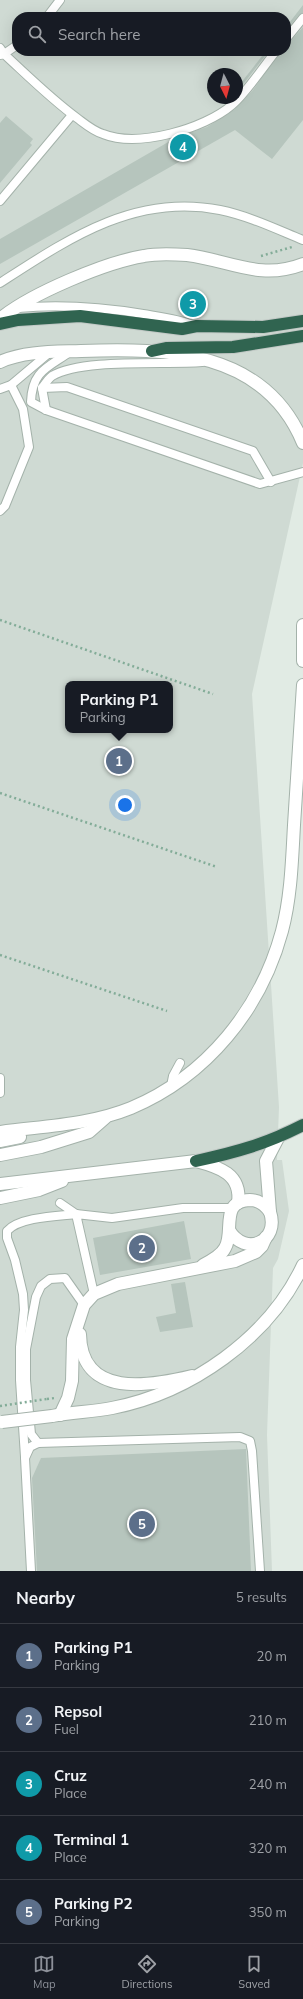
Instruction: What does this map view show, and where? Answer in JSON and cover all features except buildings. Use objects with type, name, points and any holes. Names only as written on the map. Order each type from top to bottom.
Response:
[{"type":"highway","points":[[0,324],[18,320],[80,316],[182,328],[197,326],[263,327],[303,321]]},
{"type":"highway","points":[[152,351],[166,348],[233,348],[303,336]]},
{"type":"highway","points":[[196,1161],[238,1152],[278,1138],[303,1124]]},
{"type":"street","points":[[0,319],[15,309],[62,284],[108,265],[146,255],[188,255],[255,271],[285,270],[303,264]]},
{"type":"street","points":[[4,358],[49,353],[152,351],[212,362],[248,376],[263,386],[287,412],[303,443]]},
{"type":"street","points":[[303,626],[303,661]]},
{"type":"street","points":[[0,1132],[36,1127],[54,1127],[108,1116],[131,1108],[171,1086],[209,1057],[240,1021],[264,981],[277,948],[287,907],[291,874],[303,685]]},
{"type":"street","points":[[0,1155],[41,1147],[89,1132],[108,1116]]},
{"type":"street","points":[[0,1141],[36,1135],[54,1127]]},
{"type":"street","points":[[56,1416],[68,1398],[72,1381],[73,1339],[84,1306],[94,1294],[118,1284],[235,1261],[248,1256],[262,1246],[272,1225],[266,1161],[278,1138]]},
{"type":"street","points":[[0,1184],[196,1161],[212,1165],[224,1171],[237,1184],[235,1206],[228,1223],[229,1241],[224,1250],[212,1261],[193,1269]]},
{"type":"street","points":[[0,1198],[39,1190],[78,1175]]},
{"type":"street","points":[[235,1206],[253,1200],[260,1202],[270,1212]]},
{"type":"street","points":[[229,1230],[233,1236],[246,1244],[254,1244],[266,1237]]},
{"type":"street","points":[[1,1422],[113,1408],[160,1394],[203,1373],[237,1349],[260,1327],[282,1299],[303,1265]]},
{"type":"street","points":[[80,1321],[80,1347],[86,1360],[96,1374],[107,1380],[134,1385],[159,1384],[203,1373]]},
{"type":"lane","points":[[51,12],[60,0]]},
{"type":"lane","points":[[291,33],[303,18]]},
{"type":"lane","points":[[12,47],[1,52],[54,101],[92,129],[114,138],[143,138],[157,136],[186,128],[217,115],[232,105],[272,56]]},
{"type":"lane","points":[[0,201],[72,115]]},
{"type":"lane","points":[[0,282],[92,229],[127,214],[147,209],[167,207],[219,210],[242,216],[303,240]]},
{"type":"lane","points":[[0,314],[15,309],[50,306],[106,308],[182,321],[197,326]]},
{"type":"lane","points":[[71,352],[41,372],[32,387],[31,402],[46,410],[260,484],[303,472]]},
{"type":"lane","points":[[0,389],[10,385],[49,353]]},
{"type":"lane","points":[[46,410],[42,388],[50,377],[66,371],[90,366],[212,362]]},
{"type":"lane","points":[[0,511],[4,506],[29,447],[24,409],[10,385]]},
{"type":"lane","points":[[42,388],[67,387],[253,451],[271,482]]},
{"type":"lane","points":[[171,1086],[173,1076],[180,1063]]},
{"type":"lane","points":[[0,1078],[0,1093]]},
{"type":"lane","points":[[60,1203],[76,1214],[94,1294]]},
{"type":"lane","points":[[31,1571],[20,1380],[20,1347],[24,1310],[23,1294],[15,1260],[7,1238],[7,1231],[11,1227],[34,1220],[76,1214],[112,1218],[183,1208],[235,1206]]},
{"type":"lane","points":[[38,1443],[31,1434],[26,1380],[26,1349],[36,1297],[41,1286],[50,1279],[65,1278],[84,1306]]},
{"type":"lane","points":[[25,1458],[30,1447],[38,1443],[240,1437],[250,1441],[252,1451],[260,1571]]},
{"type":"path","points":[[254,257],[281,251],[295,246],[288,243]]},
{"type":"path","points":[[0,620],[213,694]]},
{"type":"path","points":[[0,793],[218,867]]},
{"type":"path","points":[[0,955],[167,1011]]},
{"type":"path","points":[[0,1406],[47,1399]]},
{"type":"shaded area","points":[[0,0],[303,0],[303,463],[252,694],[279,1107],[277,1160],[282,1160],[289,1211],[278,1259],[273,1268],[267,1435],[272,1571],[0,1571]]},
{"type":"place","name":"Terminal 1","points":[[183,147]]},
{"type":"place","name":"Cruz","points":[[193,304]]},
{"type":"place","name":"Parking P1","points":[[119,761]]},
{"type":"place","name":"Repsol","points":[[142,1248]]},
{"type":"place","name":"Parking P2","points":[[142,1524]]}]
